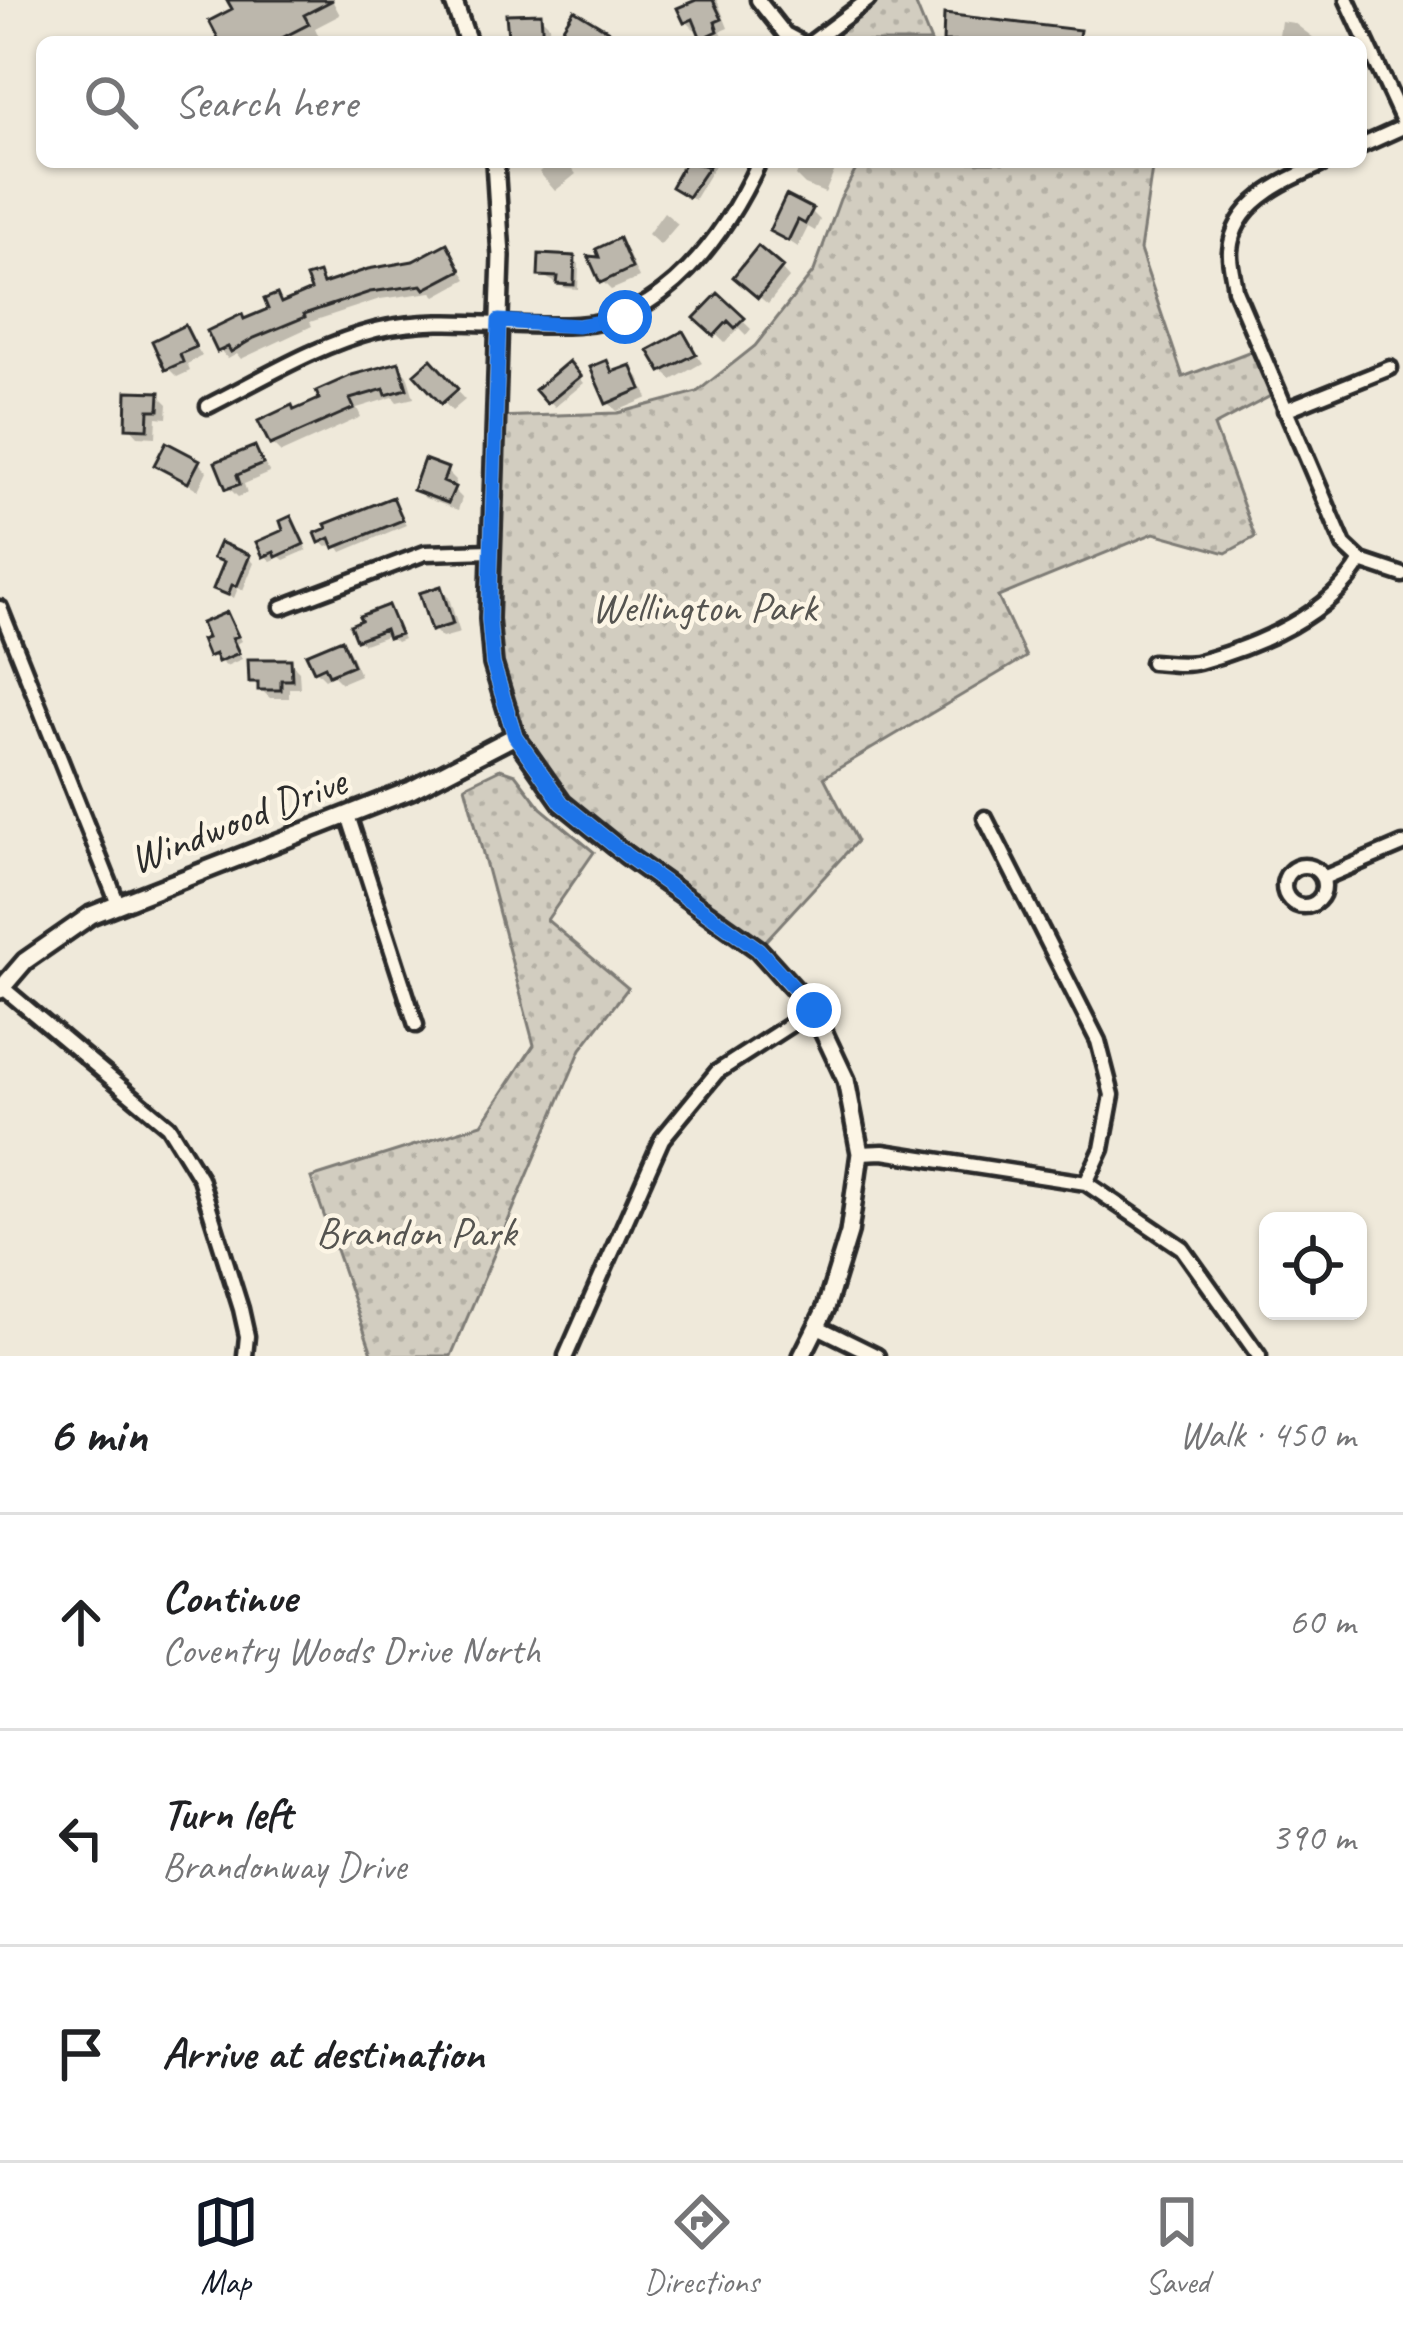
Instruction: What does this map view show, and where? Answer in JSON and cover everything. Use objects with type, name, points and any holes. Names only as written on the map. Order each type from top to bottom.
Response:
[{"type":"street","points":[[453,0],[466,36]]},
{"type":"street","points":[[758,0],[789,36]]},
{"type":"street","points":[[820,36],[868,0]]},
{"type":"street","points":[[1347,0],[1363,36]]},
{"type":"street","points":[[1367,44],[1403,124],[1367,143]]},
{"type":"street","points":[[495,168],[500,256],[489,619],[493,664],[515,736],[562,803],[758,949],[814,1010],[846,1080],[860,1154],[849,1233],[818,1328],[802,1356]]},
{"type":"street","points":[[208,406],[324,347],[376,330],[447,320],[578,326],[625,317],[665,292],[718,237],[756,168]]},
{"type":"street","points":[[1314,168],[1276,186],[1244,212],[1230,250],[1235,290],[1344,545],[1361,561],[1403,575]]},
{"type":"street","points":[[1286,410],[1390,368]]},
{"type":"street","points":[[282,607],[425,553],[491,551]]},
{"type":"street","points":[[1152,662],[1195,664],[1291,626],[1348,584],[1361,561]]},
{"type":"street","points":[[0,608],[118,904]]},
{"type":"street","name":"Windwood Drive","points":[[1,988],[25,961],[59,935],[118,904],[411,790],[515,736]]},
{"type":"street","points":[[348,815],[416,1025]]},
{"type":"street","points":[[985,818],[1098,1041],[1112,1095],[1102,1149],[1087,1183]]},
{"type":"street","points":[[1323,878],[1403,844]]},
{"type":"street","points":[[1,988],[168,1126],[200,1178],[241,1309],[247,1336],[245,1356]]},
{"type":"street","points":[[566,1356],[662,1138],[717,1072],[814,1010]]},
{"type":"street","points":[[860,1154],[883,1153],[1087,1183],[1182,1248],[1259,1356]]},
{"type":"street","points":[[818,1328],[877,1356]]},
{"type":"green space","points":[[876,0],[914,0],[929,36],[839,36],[835,24]]},
{"type":"green space","name":"Wellington Park","points":[[857,168],[1152,168],[1140,250],[1183,377],[1259,348],[1278,392],[1214,426],[1255,537],[1226,553],[1154,533],[998,597],[1026,657],[824,777],[857,841],[758,949],[562,803],[522,748],[493,664],[495,417],[618,413],[697,392],[755,346],[814,271]]},
{"type":"green space","name":"Brandon Park","points":[[500,769],[515,774],[541,808],[594,852],[547,920],[628,988],[581,1049],[451,1356],[373,1356],[311,1178],[482,1124],[534,1045],[465,786]]},
{"type":"building","points":[[227,0],[333,0],[304,15],[309,24],[286,36],[217,36],[209,21],[232,9]]},
{"type":"building","points":[[696,0],[713,0],[722,19],[715,22],[718,31],[700,36],[693,19],[684,23],[677,8]]},
{"type":"building","points":[[574,10],[609,31],[606,36],[574,36],[562,29]]},
{"type":"building","points":[[541,13],[543,36],[508,36],[506,14]]},
{"type":"building","points":[[944,14],[1080,30],[1079,36],[943,36]]},
{"type":"building","points":[[682,168],[708,168],[688,197],[671,187]]},
{"type":"building","points":[[786,195],[813,209],[805,224],[798,220],[788,241],[769,231]]},
{"type":"building","points":[[619,238],[632,268],[600,283],[588,256],[599,257],[596,249]]},
{"type":"building","points":[[447,243],[461,270],[425,289],[422,285],[370,292],[304,314],[231,352],[228,347],[217,352],[207,331],[242,314],[244,319],[268,309],[264,299],[277,294],[281,303],[311,290],[306,277],[319,273],[323,284],[413,261]]},
{"type":"building","points":[[758,246],[783,267],[758,298],[733,277]]},
{"type":"building","points":[[539,254],[575,256],[574,285],[557,284],[558,277],[538,276]]},
{"type":"building","points":[[718,293],[745,318],[735,328],[728,321],[714,336],[694,318]]},
{"type":"building","points":[[185,325],[196,347],[180,354],[183,362],[165,370],[152,341]]},
{"type":"building","points":[[683,331],[696,354],[661,372],[648,350]]},
{"type":"building","points":[[431,359],[458,389],[441,404],[414,374]]},
{"type":"building","points":[[607,360],[612,372],[631,365],[641,389],[606,404],[590,367]]},
{"type":"building","points":[[569,361],[581,376],[547,404],[535,390]]},
{"type":"building","points":[[399,362],[407,389],[386,395],[384,389],[350,399],[354,408],[270,445],[258,421],[319,399],[316,391],[352,375]]},
{"type":"building","points":[[127,391],[160,392],[159,410],[149,410],[148,429],[126,428]]},
{"type":"building","points":[[166,442],[200,460],[188,483],[154,465]]},
{"type":"building","points":[[255,446],[263,464],[237,475],[240,484],[226,489],[215,462]]},
{"type":"building","points":[[424,459],[448,468],[443,482],[455,487],[448,503],[413,490]]},
{"type":"building","points":[[393,497],[403,520],[334,548],[330,538],[319,543],[315,533],[327,528],[325,524]]},
{"type":"building","points":[[291,516],[304,544],[276,557],[274,552],[263,557],[256,542],[283,530],[280,521]]},
{"type":"building","points":[[220,542],[250,555],[228,595],[213,589],[224,562],[213,558]]},
{"type":"building","points":[[441,586],[453,624],[431,631],[419,593]]},
{"type":"building","points":[[388,605],[400,634],[388,638],[385,629],[356,640],[350,625],[361,620],[359,616]]},
{"type":"building","points":[[227,612],[238,636],[232,638],[239,653],[218,662],[215,654],[208,657],[201,623]]},
{"type":"building","points":[[342,639],[353,665],[329,675],[325,666],[314,671],[306,654]]},
{"type":"building","points":[[248,659],[291,659],[292,680],[281,680],[281,690],[258,690],[258,682],[249,682]]},
{"type":"route","points":[[625,317],[578,326],[499,321],[489,619],[493,664],[515,736],[562,803],[758,949],[814,1010]]}]
